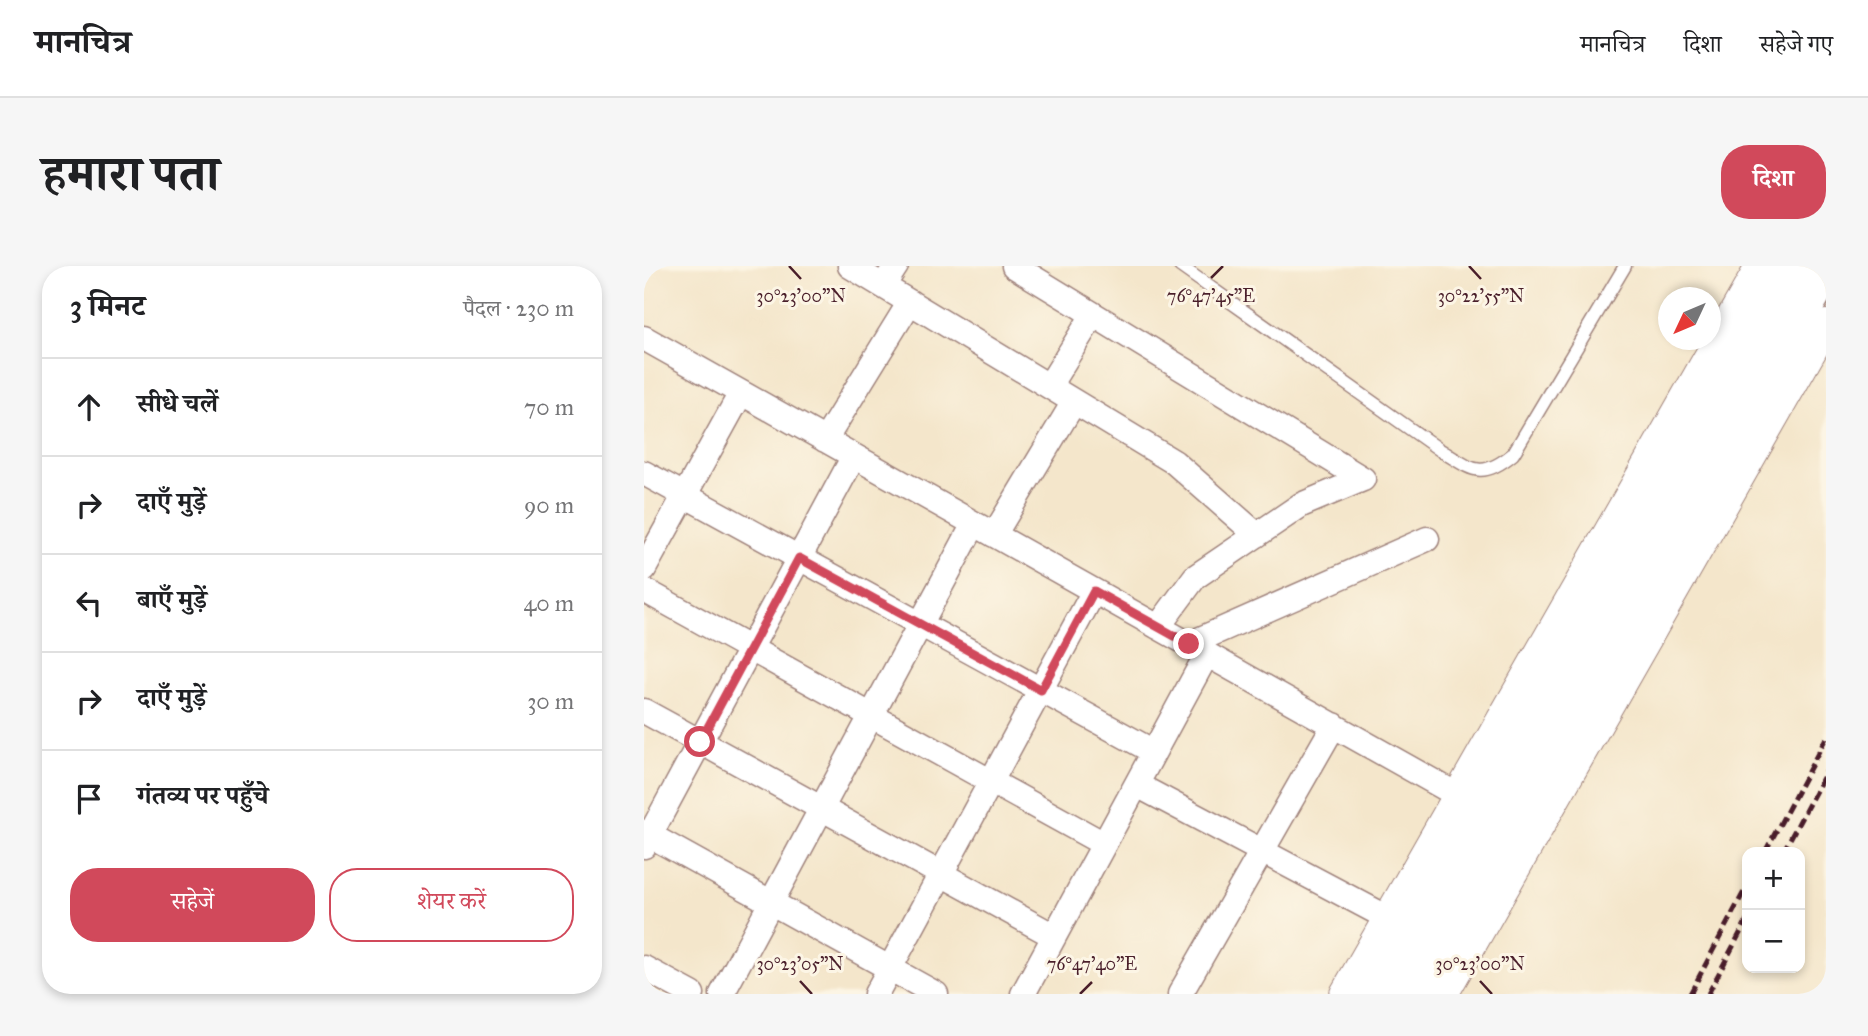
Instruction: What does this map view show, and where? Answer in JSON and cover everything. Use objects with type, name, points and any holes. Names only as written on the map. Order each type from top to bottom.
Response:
[{"type":"highway","points":[[1373,994],[1791,266]]},
{"type":"highway","points":[[1408,994],[1826,268]]},
{"type":"street","points":[[850,266],[889,276],[910,302],[1174,462],[1257,535]]},
{"type":"street","points":[[1014,266],[1363,479],[1301,505],[1195,578],[1158,627]]},
{"type":"street","points":[[1345,994],[1761,266]]},
{"type":"street","points":[[825,440],[910,302]]},
{"type":"street","points":[[1049,386],[1093,315]]},
{"type":"street","points":[[1444,994],[1826,325]]},
{"type":"street","points":[[644,338],[1460,796]]},
{"type":"street","points":[[644,569],[741,393]]},
{"type":"street","points":[[722,994],[920,624],[1074,402]]},
{"type":"street","points":[[854,457],[646,837],[771,902],[936,994]]},
{"type":"street","points":[[644,473],[1154,752]]},
{"type":"street","points":[[1023,994],[1154,752],[1198,649],[1427,539]]},
{"type":"street","points":[[644,590],[1104,844]]},
{"type":"street","points":[[876,994],[1094,591]]},
{"type":"street","points":[[644,711],[1054,936]]},
{"type":"street","points":[[1180,994],[1334,725]]},
{"type":"street","points":[[1136,785],[1388,918]]},
{"type":"street","points":[[644,968],[692,994]]},
{"type":"lane","points":[[1180,266],[1440,450],[1477,472],[1495,469],[1513,454],[1625,266]]},
{"type":"railway","points":[[1768,847],[1826,738]]},
{"type":"railway","points":[[1786,847],[1826,772]]},
{"type":"railway","points":[[1690,994],[1742,895]]},
{"type":"railway","points":[[1708,994],[1742,929]]},
{"type":"route","points":[[700,742],[799,558],[1041,690],[1094,591],[1189,644]]}]
